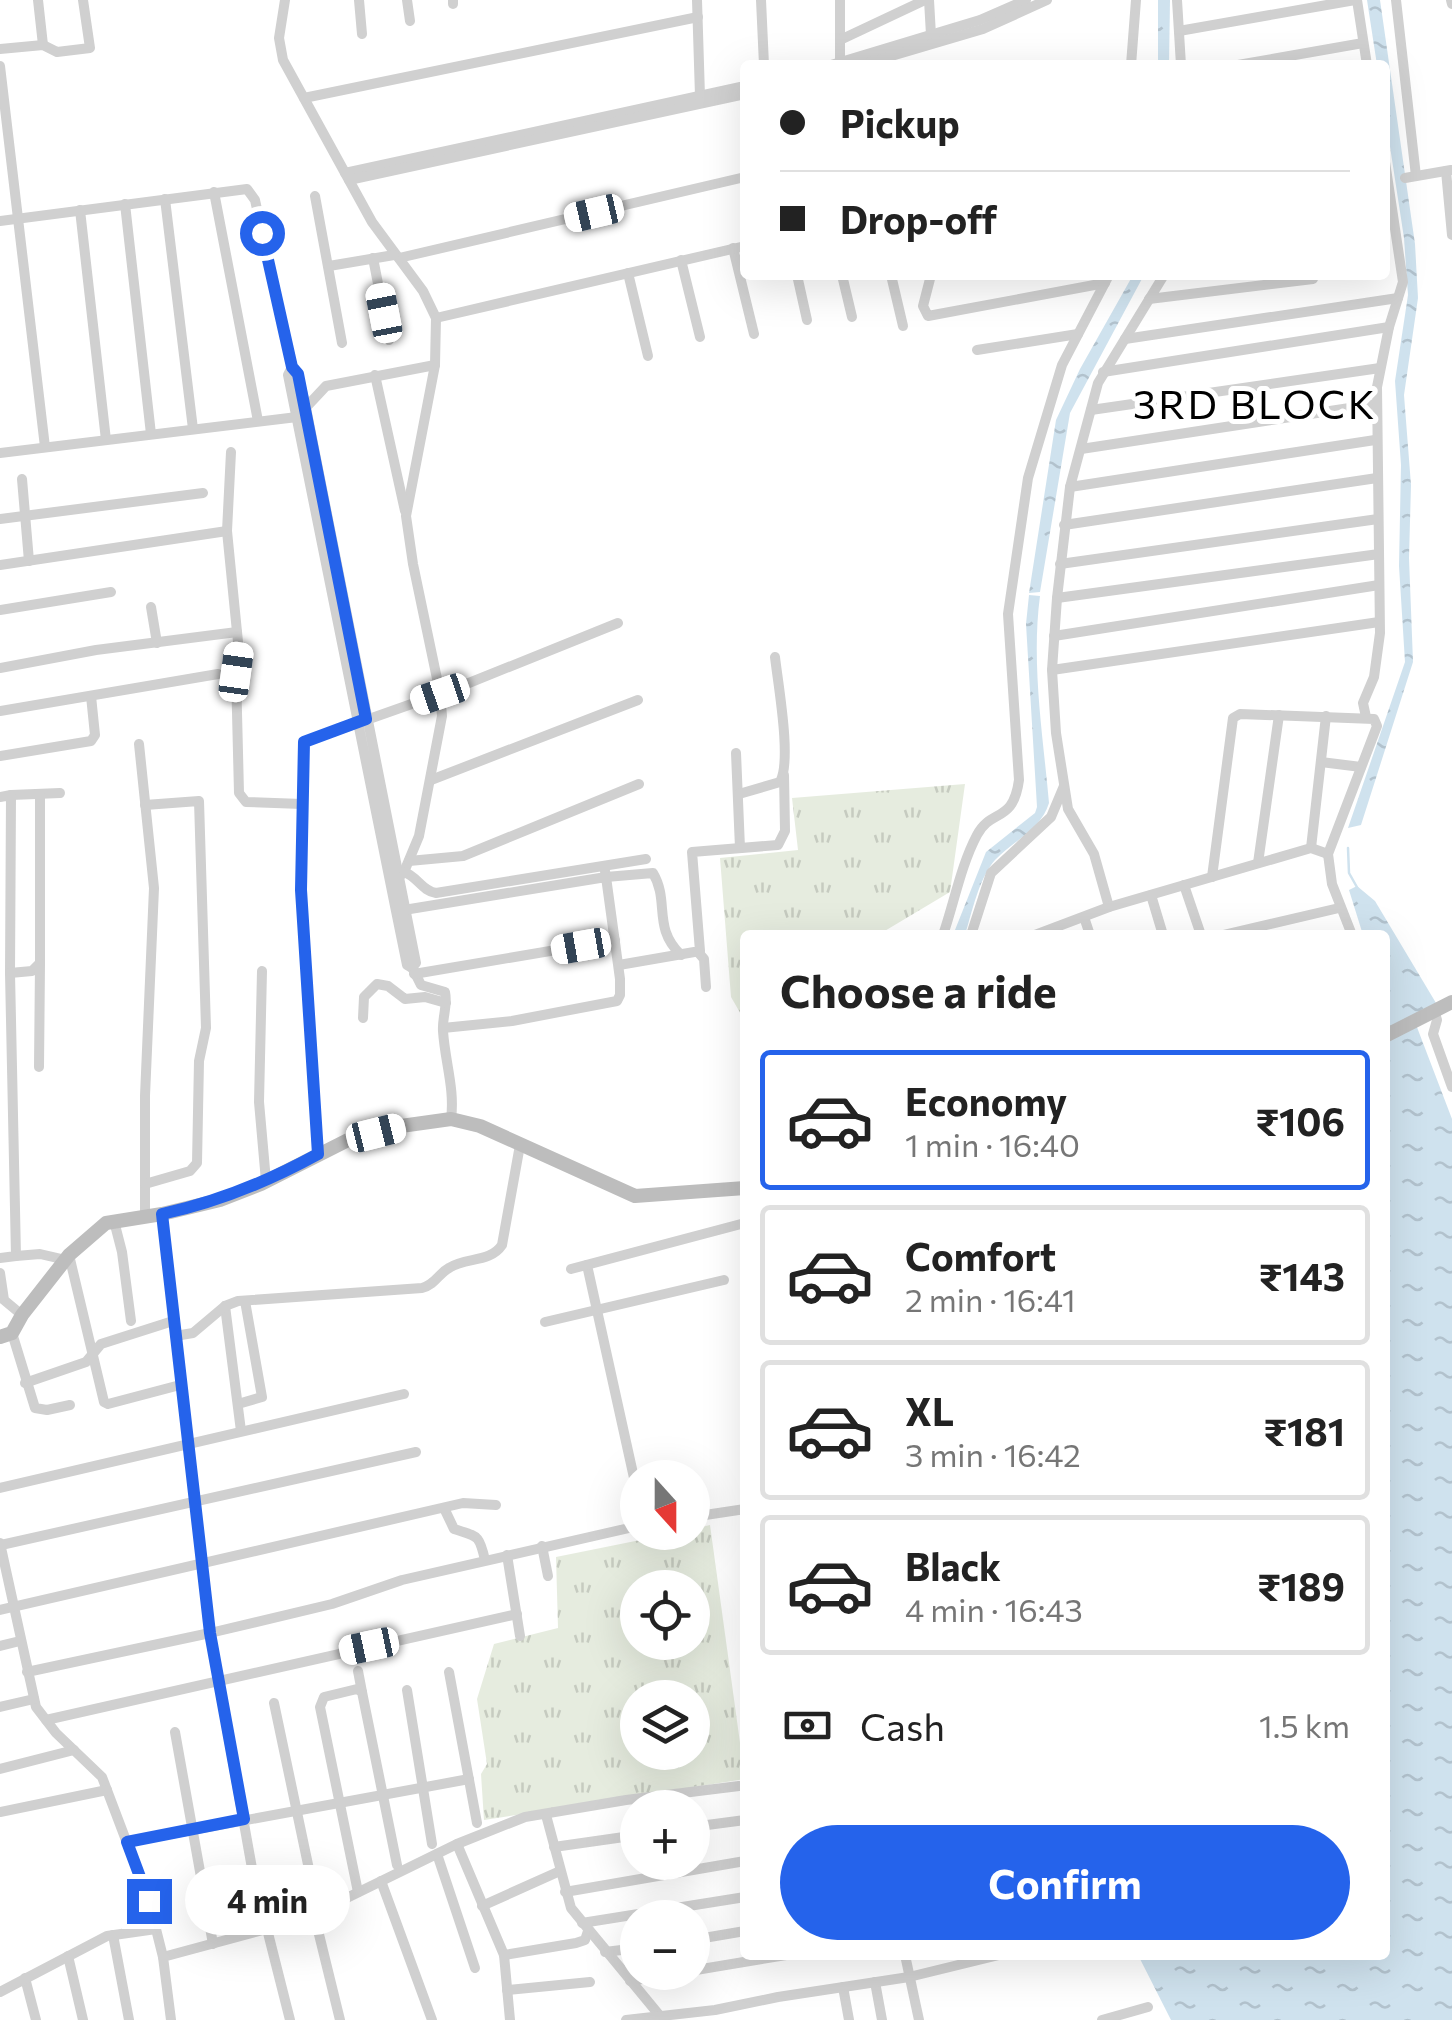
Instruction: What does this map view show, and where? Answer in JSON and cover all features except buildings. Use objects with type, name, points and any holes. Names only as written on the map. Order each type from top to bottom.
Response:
[{"type":"street","points":[[38,0],[43,45]]},
{"type":"street","points":[[0,49],[43,45],[57,52],[90,48],[84,0]]},
{"type":"street","points":[[285,0],[279,38],[283,60],[347,176],[423,291],[436,318],[435,366],[406,516]]},
{"type":"street","points":[[359,0],[362,34]]},
{"type":"street","points":[[408,0],[410,20]]},
{"type":"street","points":[[697,0],[700,96]]},
{"type":"street","points":[[761,0],[764,60]]},
{"type":"street","points":[[837,60],[840,0]]},
{"type":"street","points":[[840,40],[927,0],[931,35]]},
{"type":"street","points":[[849,60],[980,20],[1026,0]]},
{"type":"street","points":[[890,60],[983,28],[1047,0]]},
{"type":"street","points":[[1131,60],[1136,0]]},
{"type":"street","points":[[1177,0],[1181,60]]},
{"type":"street","points":[[1178,31],[1356,0],[1366,60]]},
{"type":"street","points":[[1396,0],[1410,177],[1449,170],[1452,235]]},
{"type":"street","points":[[304,98],[698,16]]},
{"type":"street","points":[[1266,60],[1363,43]]},
{"type":"street","points":[[0,66],[44,448]]},
{"type":"street","points":[[347,176],[740,87]]},
{"type":"street","points":[[347,176],[740,95]]},
{"type":"street","points":[[329,266],[397,257],[740,178]]},
{"type":"street","points":[[0,222],[244,188],[252,193],[292,367],[288,375],[301,413],[407,965],[420,985],[445,992],[443,1028],[453,1102],[451,1119]]},
{"type":"street","points":[[214,192],[258,422]]},
{"type":"street","points":[[1366,717],[1363,703],[1374,678],[1379,622],[1376,404],[1389,328],[1404,282],[1390,194]]},
{"type":"street","points":[[315,196],[342,343]]},
{"type":"street","points":[[165,199],[193,430]]},
{"type":"street","points":[[124,204],[151,434]]},
{"type":"street","points":[[80,210],[106,440]]},
{"type":"street","points":[[436,318],[739,247]]},
{"type":"street","points":[[373,258],[389,340]]},
{"type":"street","points":[[681,260],[700,337]]},
{"type":"street","points":[[628,273],[648,356]]},
{"type":"street","points":[[745,280],[754,334]]},
{"type":"street","points":[[798,280],[807,320]]},
{"type":"street","points":[[843,280],[852,318]]},
{"type":"street","points":[[892,280],[903,326]]},
{"type":"street","points":[[931,280],[922,309],[932,316],[1102,280]]},
{"type":"street","points":[[945,930],[977,835],[1012,806],[1017,792],[1008,614],[1036,441],[1062,366],[1106,280]]},
{"type":"street","points":[[1109,908],[1094,854],[1068,809],[1056,734],[1052,670],[1057,598],[1070,487],[1090,410],[1103,372],[1161,280]]},
{"type":"street","points":[[1149,300],[1304,280]]},
{"type":"street","points":[[1125,339],[1398,298]]},
{"type":"street","points":[[1103,372],[1389,328]]},
{"type":"street","points":[[977,350],[1078,334]]},
{"type":"street","points":[[0,453],[258,422],[301,413],[326,386],[435,366]]},
{"type":"street","points":[[1090,410],[1380,368]]},
{"type":"street","points":[[375,375],[406,516],[442,716],[419,836],[404,870]]},
{"type":"street","points":[[1081,449],[1376,404]]},
{"type":"street","points":[[1070,487],[1375,440]]},
{"type":"street","points":[[231,452],[228,531],[237,632],[240,796],[246,802],[302,804]]},
{"type":"street","points":[[1064,526],[1376,478]]},
{"type":"street","points":[[22,479],[29,561]]},
{"type":"street","points":[[0,519],[203,493]]},
{"type":"street","points":[[1060,564],[1378,519]]},
{"type":"street","points":[[0,565],[228,531]]},
{"type":"street","points":[[1057,598],[1379,554]]},
{"type":"street","points":[[1054,636],[1379,585]]},
{"type":"street","points":[[0,610],[111,592]]},
{"type":"street","points":[[151,608],[157,642]]},
{"type":"street","points":[[1052,670],[1379,622]]},
{"type":"street","points":[[318,1154],[301,890],[304,742],[618,624]]},
{"type":"street","points":[[0,668],[237,632]]},
{"type":"street","points":[[619,965],[701,950],[692,852],[778,845],[784,840],[783,728],[775,658]]},
{"type":"street","points":[[0,711],[218,674]]},
{"type":"street","points":[[0,756],[91,741],[95,735],[91,696]]},
{"type":"street","points":[[431,780],[638,700]]},
{"type":"street","points":[[1212,877],[1230,723],[1240,714],[1374,718],[1377,726],[1328,854],[1339,908],[1350,930]]},
{"type":"street","points":[[1258,863],[1279,715]]},
{"type":"street","points":[[1311,848],[1326,716]]},
{"type":"street","points":[[362,721],[404,870],[404,910],[416,962],[413,971]]},
{"type":"street","points":[[139,744],[154,905],[145,1096],[145,1217]]},
{"type":"street","points":[[736,754],[740,848]]},
{"type":"street","points":[[1321,762],[1361,767]]},
{"type":"street","points":[[739,794],[780,782],[784,775]]},
{"type":"street","points":[[404,870],[462,856],[638,784]]},
{"type":"street","points":[[973,930],[992,873],[1051,818],[1064,785]]},
{"type":"street","points":[[16,1256],[6,796],[60,793]]},
{"type":"street","points":[[38,1067],[40,794]]},
{"type":"street","points":[[144,806],[199,800],[206,1028],[199,1062],[197,1163],[190,1171],[145,1184]]},
{"type":"street","points":[[1049,930],[1311,848],[1328,854]]},
{"type":"street","points":[[404,870],[436,894],[646,859]]},
{"type":"street","points":[[443,1028],[512,1021],[614,1003],[620,995],[619,965],[604,864]]},
{"type":"street","points":[[404,910],[653,873],[658,882],[665,938],[681,956]]},
{"type":"street","points":[[1184,885],[1199,930]]},
{"type":"street","points":[[1151,895],[1161,930]]},
{"type":"street","points":[[1244,930],[1339,908]]},
{"type":"street","points":[[1084,917],[1088,930]]},
{"type":"street","points":[[413,971],[615,940]]},
{"type":"street","points":[[698,952],[704,959],[706,986]]},
{"type":"street","points":[[10,973],[32,971],[40,963]]},
{"type":"street","points":[[262,971],[259,1102],[266,1182]]},
{"type":"street","points":[[363,1018],[364,997],[377,984],[388,986],[405,999],[426,997],[446,1003]]},
{"type":"street","points":[[1390,1033],[1452,1002]]},
{"type":"street","points":[[1432,1012],[1437,1020],[1434,1034],[1452,1087]]},
{"type":"street","points":[[70,1406],[35,1408],[6,1335],[67,1258],[98,1227],[220,1200],[266,1182],[350,1139],[451,1119],[480,1126],[636,1196],[740,1188]]},
{"type":"street","points":[[174,1336],[192,1334],[225,1306],[245,1300],[422,1288],[433,1284],[450,1267],[496,1253],[502,1245],[520,1145]]},
{"type":"street","points":[[162,1214],[210,1633],[265,1929],[290,2020]]},
{"type":"street","points":[[114,1221],[131,1322]]},
{"type":"street","points":[[571,1270],[740,1224]]},
{"type":"street","points":[[0,1258],[67,1258]]},
{"type":"street","points":[[67,1258],[102,1400],[106,1404],[180,1385]]},
{"type":"street","points":[[587,1265],[630,1460]]},
{"type":"street","points":[[0,1273],[4,1300],[22,1315]]},
{"type":"street","points":[[545,1322],[724,1280]]},
{"type":"street","points":[[238,1404],[262,1398],[245,1300]]},
{"type":"street","points":[[225,1306],[241,1431]]},
{"type":"street","points":[[25,1383],[92,1358],[100,1344],[173,1321]]},
{"type":"street","points":[[0,1488],[404,1394]]},
{"type":"street","points":[[172,2020],[156,1929],[102,1777],[46,1720],[34,1699],[0,1544],[416,1452]]},
{"type":"street","points":[[0,1610],[463,1503],[496,1504]]},
{"type":"street","points":[[444,1508],[454,1529],[475,1534],[480,1540],[485,1560]]},
{"type":"street","points":[[710,1514],[740,1510]]},
{"type":"street","points":[[27,1672],[332,1604],[402,1580],[620,1530]]},
{"type":"street","points":[[542,1546],[548,1576]]},
{"type":"street","points":[[507,1555],[520,1636]]},
{"type":"street","points":[[46,1720],[516,1614]]},
{"type":"street","points":[[0,1646],[20,1641]]},
{"type":"street","points":[[358,1670],[397,1865]]},
{"type":"street","points":[[449,1672],[477,1823]]},
{"type":"street","points":[[358,1892],[319,1702],[324,1696],[357,1689],[362,1692]]},
{"type":"street","points":[[407,1690],[435,1849],[475,1968]]},
{"type":"street","points":[[0,1707],[34,1699]]},
{"type":"street","points":[[274,1702],[340,2020]]},
{"type":"street","points":[[175,1732],[212,1944]]},
{"type":"street","points":[[0,1769],[74,1750]]},
{"type":"street","points":[[127,1842],[469,1779]]},
{"type":"street","points":[[163,1957],[316,1913],[382,1881],[435,1849],[526,1818],[739,1786]]},
{"type":"street","points":[[0,1812],[107,1790]]},
{"type":"street","points":[[546,1814],[570,1908],[620,1970]]},
{"type":"street","points":[[710,1825],[740,1821]]},
{"type":"street","points":[[554,1847],[620,1838]]},
{"type":"street","points":[[457,1844],[504,1955],[510,2020]]},
{"type":"street","points":[[565,1892],[740,1861]]},
{"type":"street","points":[[482,1906],[560,1871]]},
{"type":"street","points":[[382,1881],[432,2020]]},
{"type":"street","points":[[585,1927],[740,1898]]},
{"type":"street","points":[[504,1955],[585,1940],[585,1927]]},
{"type":"street","points":[[0,1992],[113,1935],[156,1929]]},
{"type":"street","points":[[710,1937],[740,1932]]},
{"type":"street","points":[[113,1935],[130,2020]]},
{"type":"street","points":[[604,1952],[620,1950]]},
{"type":"street","points":[[68,1956],[84,2020]]},
{"type":"street","points":[[710,1968],[756,1960]]},
{"type":"street","points":[[906,1960],[919,2020]]},
{"type":"street","points":[[626,2020],[684,2017],[909,1977],[979,1960]]},
{"type":"street","points":[[25,1978],[36,2020]]},
{"type":"street","points":[[507,1990],[590,1982]]},
{"type":"street","points":[[875,1982],[882,2020]]},
{"type":"street","points":[[843,1987],[849,2020]]},
{"type":"street","points":[[638,1990],[660,2016]]},
{"type":"street","points":[[1102,2020],[1148,2007]]},
{"type":"green space","points":[[965,784],[950,892],[886,930],[740,930],[740,1013],[731,997],[720,858],[798,850],[792,798]]},
{"type":"green space","points":[[710,1525],[740,1743],[740,1780],[675,1790],[620,1790],[620,1799],[484,1820],[481,1774],[487,1764],[477,1699],[494,1644],[558,1628],[556,1557],[620,1544],[620,1550],[710,1550]]},
{"type":"water","points":[[1158,0],[1170,0],[1169,60],[1158,60]]},
{"type":"water","points":[[1367,0],[1380,0],[1389,60],[1376,60]]},
{"type":"water","points":[[1390,70],[1415,244],[1418,298],[1404,395],[1411,485],[1413,662],[1361,825],[1348,828],[1405,662],[1399,566],[1401,465],[1395,381],[1408,295],[1390,147]]},
{"type":"water","points":[[1130,280],[1141,280],[1070,413],[1040,592],[1029,593],[1056,420]]},
{"type":"water","points":[[1029,595],[1040,596],[1037,673],[1049,803],[1033,828],[989,867],[967,930],[955,930],[986,852],[1035,813],[1037,807],[1026,624]]},
{"type":"water","points":[[1357,886],[1375,901],[1436,1003],[1415,1022],[1452,1119],[1452,2020],[1171,2020],[1141,1960],[1390,1960],[1390,930],[1361,930],[1349,890]]},
{"type":"waterway","points":[[1348,848],[1349,873],[1358,889]]},
{"type":"district","name":"3RD BLOCK","points":[[1255,405]]},
{"type":"route","points":[[149,1901],[127,1842],[244,1819],[210,1633],[162,1214],[220,1200],[266,1182],[318,1154],[301,890],[304,742],[366,719],[298,374],[292,367],[262,233]]}]
